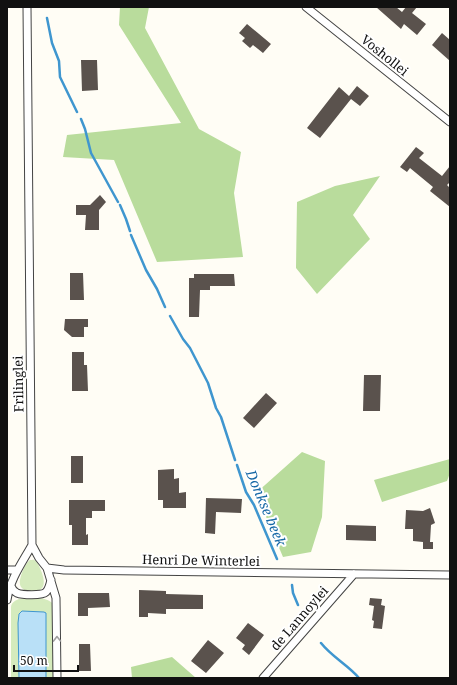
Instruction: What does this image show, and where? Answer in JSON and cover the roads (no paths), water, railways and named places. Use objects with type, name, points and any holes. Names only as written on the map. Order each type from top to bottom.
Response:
[{"type":"street","name":"Frilinglei","points":[[27,7],[32,545]]},
{"type":"street","name":"Voshollei","points":[[306,7],[450,122]]},
{"type":"street","points":[[32,545],[39,558],[47,568],[56,598],[57,678]]},
{"type":"street","points":[[7,600],[17,570],[32,545]]},
{"type":"street","name":"Henri De Winterlei","points":[[47,568],[64,570],[450,576]]},
{"type":"street","points":[[7,570],[17,570]]},
{"type":"street","name":"de Lannoylei","points":[[263,678],[354,574]]},
{"type":"street","points":[[11,586],[18,594],[43,594],[49,588],[51,580]]},
{"type":"water","points":[[22,611],[46,613],[46,678],[19,678],[18,623],[19,614]]},
{"type":"waterway","name":"Donkse beek","points":[[47,18],[52,43],[59,61],[60,77],[77,112]]},
{"type":"waterway","name":"Donkse beek","points":[[81,119],[91,153],[118,202]]},
{"type":"waterway","name":"Donkse beek","points":[[120,205],[130,231]]},
{"type":"waterway","name":"Donkse beek","points":[[131,235],[146,270],[165,307]]},
{"type":"waterway","name":"Donkse beek","points":[[170,316],[190,348],[208,383],[235,460]]},
{"type":"waterway","name":"Donkse beek","points":[[237,465],[246,492],[254,505],[277,559]]},
{"type":"waterway","name":"Donkse beek","points":[[292,585],[293,593],[298,605]]},
{"type":"waterway","name":"Donkse beek","points":[[321,643],[330,653],[359,678]]}]
